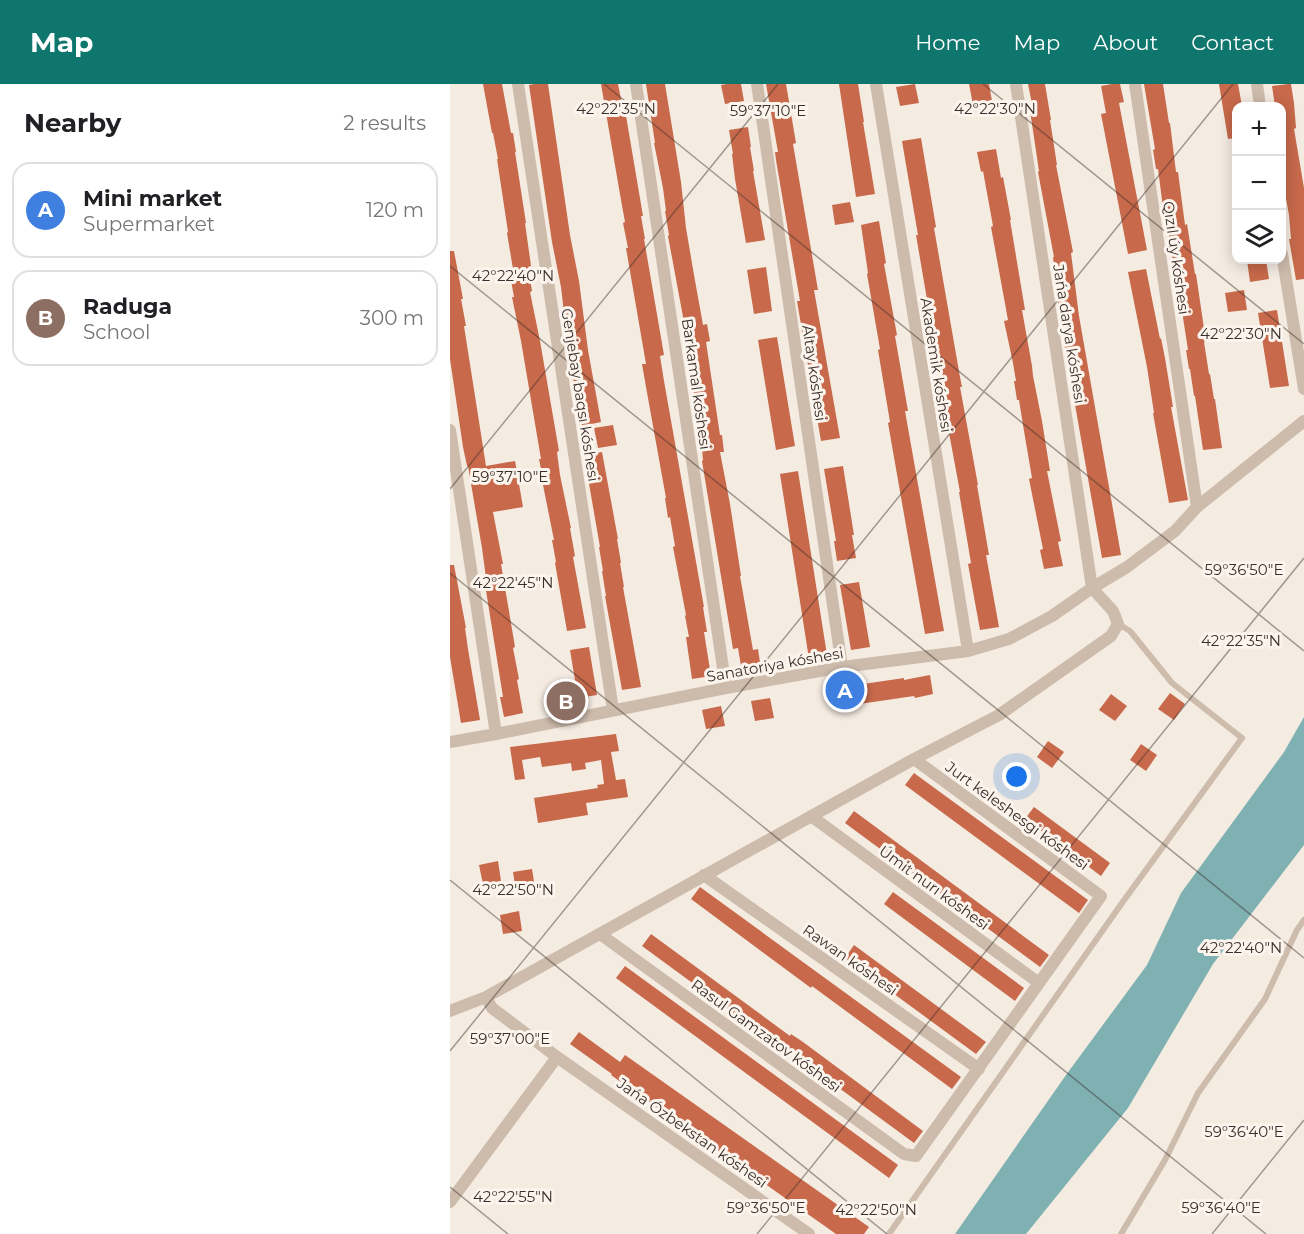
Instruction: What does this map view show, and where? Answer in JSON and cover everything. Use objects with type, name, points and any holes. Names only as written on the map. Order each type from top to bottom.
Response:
[{"type":"street","name":"Genjebay baqsı kóshesi","points":[[518,84],[613,710]]},
{"type":"street","name":"Barkamal kóshesi","points":[[636,84],[726,688]]},
{"type":"street","name":"Altay kóshesi","points":[[757,84],[842,667]]},
{"type":"street","name":"Akademik kóshesi","points":[[876,84],[968,651]]},
{"type":"street","name":"Jańa darya kóshesi","points":[[1016,84],[1092,588]]},
{"type":"street","name":"Qızıl úy kóshesi","points":[[1135,84],[1197,507]]},
{"type":"street","points":[[1257,84],[1259,102]]},
{"type":"street","points":[[1283,264],[1304,389]]},
{"type":"street","name":"Sanatoriya kóshesi","points":[[450,742],[842,667],[968,651],[1009,639],[1052,616],[1127,567],[1174,531],[1197,507],[1304,421]]},
{"type":"street","points":[[450,430],[496,734]]},
{"type":"street","points":[[450,1011],[486,998],[914,759],[999,715],[1112,636],[1118,624],[1113,611],[1092,588]]},
{"type":"street","name":"Jurt keleshesgi kóshesi","points":[[914,759],[1101,896],[1039,983]]},
{"type":"street","name":"Úmit nurı kóshesi","points":[[812,816],[1039,983]]},
{"type":"street","name":"Rawan kóshesi","points":[[705,876],[979,1069]]},
{"type":"street","name":"Rasul Gamzatov kóshesi","points":[[600,934],[904,1154],[916,1156],[979,1069]]},
{"type":"street","points":[[979,1069],[1039,983]]},
{"type":"street","name":"Jańa Ózbekstan kóshesi","points":[[486,998],[492,1008],[558,1057],[809,1234]]},
{"type":"street","points":[[450,1202],[558,1057]]},
{"type":"lane","points":[[889,1234],[1122,903],[1242,738],[1172,683],[1130,631],[1118,624]]},
{"type":"lane","points":[[1120,1234],[1165,1160],[1198,1093],[1265,999],[1304,920]]},
{"type":"water","points":[[1304,717],[1304,845],[1213,964],[1128,1108],[1026,1234],[955,1234],[1066,1075],[1147,965],[1181,893],[1284,752]]},
{"type":"building","points":[[483,84],[502,84],[511,133],[513,133],[531,266],[528,267],[532,291],[530,292],[559,451],[557,452],[560,475],[571,528],[575,556],[573,557],[586,628],[567,631],[539,459],[541,459],[512,297],[514,297],[510,275],[514,275],[498,159]]},
{"type":"building","points":[[548,84],[601,422],[582,426],[569,356],[561,287],[552,242],[529,85]]},
{"type":"building","points":[[601,84],[618,84],[622,104],[624,104],[664,355],[660,356],[704,607],[707,632],[704,632],[711,676],[692,679],[686,637],[689,637],[686,615],[642,364],[646,364]]},
{"type":"building","points":[[646,84],[665,84],[694,275],[703,325],[707,324],[710,341],[706,342],[720,435],[722,435],[724,452],[720,452],[740,576],[753,650],[758,649],[761,669],[742,672],[738,648],[733,649],[702,461],[701,437],[687,349],[689,349],[668,236],[663,188]]},
{"type":"building","points":[[741,84],[744,101],[725,104],[721,85]]},
{"type":"building","points":[[766,84],[786,84],[796,143],[793,144],[818,290],[814,290],[840,438],[821,441],[797,301],[800,301],[776,160],[775,152],[778,152]]},
{"type":"building","points":[[839,84],[858,84],[875,194],[856,197]]},
{"type":"building","points":[[915,84],[919,103],[900,106],[896,87]]},
{"type":"building","points":[[969,84],[989,84],[993,107],[974,110]]},
{"type":"building","points":[[1028,84],[1045,84],[1056,165],[1073,252],[1071,253],[1079,316],[1121,555],[1102,558],[1061,325],[1054,257],[1038,172]]},
{"type":"building","points":[[1120,84],[1124,102],[1119,103],[1147,250],[1128,254],[1101,114],[1106,113],[1101,86]]},
{"type":"building","points":[[1144,84],[1163,84],[1185,225],[1187,224],[1196,274],[1206,342],[1204,342],[1222,448],[1203,450]]},
{"type":"building","points":[[1219,84],[1238,84],[1241,102],[1232,102],[1232,138],[1228,139]]},
{"type":"building","points":[[1291,84],[1296,128],[1294,129],[1304,188],[1304,279],[1296,280],[1289,239],[1291,239],[1286,198],[1286,102],[1274,102],[1272,86]]},
{"type":"building","points":[[748,127],[765,240],[746,243],[729,130]]},
{"type":"building","points":[[921,138],[999,627],[980,630],[968,564],[971,563],[960,492],[942,395],[945,394],[942,374],[940,375],[902,141]]},
{"type":"building","points":[[996,149],[1011,220],[1025,310],[1022,310],[1050,471],[1047,471],[1061,541],[1058,542],[1063,566],[1044,569],[1040,550],[1043,549],[1029,479],[1032,478],[1004,321],[1008,320],[991,227],[993,226],[983,171],[981,172],[977,152]]},
{"type":"building","points":[[850,202],[854,222],[835,225],[832,205]]},
{"type":"building","points":[[879,221],[908,411],[905,411],[944,631],[925,634],[888,423],[890,422],[861,225]]},
{"type":"building","points":[[450,251],[454,251],[463,299],[461,299],[466,326],[464,326],[486,466],[515,461],[523,507],[493,512],[503,564],[501,564],[523,713],[504,717],[500,697],[503,697],[484,578],[486,578],[482,548],[463,447],[450,359]]},
{"type":"building","points":[[1248,264],[1267,264],[1269,279],[1250,282]]},
{"type":"building","points":[[766,267],[772,311],[754,314],[747,270]]},
{"type":"building","points":[[1146,269],[1165,358],[1173,407],[1171,407],[1188,500],[1169,503],[1147,367],[1128,272]]},
{"type":"building","points":[[1244,290],[1247,310],[1228,312],[1225,293]]},
{"type":"building","points":[[1277,310],[1289,386],[1270,388],[1258,313]]},
{"type":"building","points":[[777,337],[795,446],[776,450],[758,340]]},
{"type":"building","points":[[613,425],[617,445],[598,448],[594,428]]},
{"type":"building","points":[[602,452],[641,687],[622,690],[584,455]]},
{"type":"building","points":[[843,466],[856,558],[837,561],[834,541],[836,541],[824,469]]},
{"type":"building","points":[[798,471],[827,655],[809,659],[780,474]]},
{"type":"building","points":[[450,565],[454,565],[480,720],[461,723],[450,657]]},
{"type":"building","points":[[859,582],[870,647],[851,650],[840,585]]},
{"type":"building","points":[[589,647],[597,695],[578,698],[570,650]]},
{"type":"building","points":[[930,675],[933,694],[839,707],[836,688]]},
{"type":"building","points":[[1170,693],[1185,704],[1174,720],[1158,709]]},
{"type":"building","points":[[1111,694],[1127,706],[1115,721],[1099,710]]},
{"type":"building","points":[[770,698],[774,718],[755,721],[751,701]]},
{"type":"building","points":[[721,706],[725,726],[706,729],[702,710]]},
{"type":"building","points":[[616,734],[619,751],[611,752],[616,780],[625,779],[628,797],[586,803],[588,815],[538,823],[534,798],[598,788],[597,785],[604,784],[601,760],[585,763],[586,769],[572,771],[571,763],[542,767],[540,757],[522,760],[525,779],[515,780],[510,747]]},
{"type":"building","points":[[1048,741],[1064,752],[1052,768],[1037,757]]},
{"type":"building","points":[[1141,744],[1157,755],[1146,771],[1130,760]]},
{"type":"building","points":[[914,773],[1088,900],[1079,913],[905,785]]},
{"type":"building","points":[[1034,807],[1110,863],[1101,876],[1025,819]]},
{"type":"building","points":[[854,811],[1049,955],[1040,967],[845,823]]},
{"type":"building","points":[[498,861],[501,881],[483,884],[479,865]]},
{"type":"building","points":[[532,869],[535,888],[516,891],[513,872]]},
{"type":"building","points":[[700,887],[961,1077],[952,1089],[691,899]]},
{"type":"building","points":[[893,892],[1024,988],[1015,1001],[884,904]]},
{"type":"building","points":[[519,911],[522,931],[503,934],[500,915]]},
{"type":"building","points":[[651,934],[923,1131],[914,1143],[642,946]]},
{"type":"building","points":[[854,945],[986,1042],[976,1054],[845,958]]},
{"type":"building","points":[[625,966],[898,1165],[889,1178],[616,978]]},
{"type":"building","points":[[579,1032],[620,1062],[625,1055],[869,1227],[864,1234],[836,1234],[570,1044]]},
{"type":"place","name":"Mini market","points":[[845,690]]},
{"type":"place","name":"Raduga","points":[[566,701]]}]
